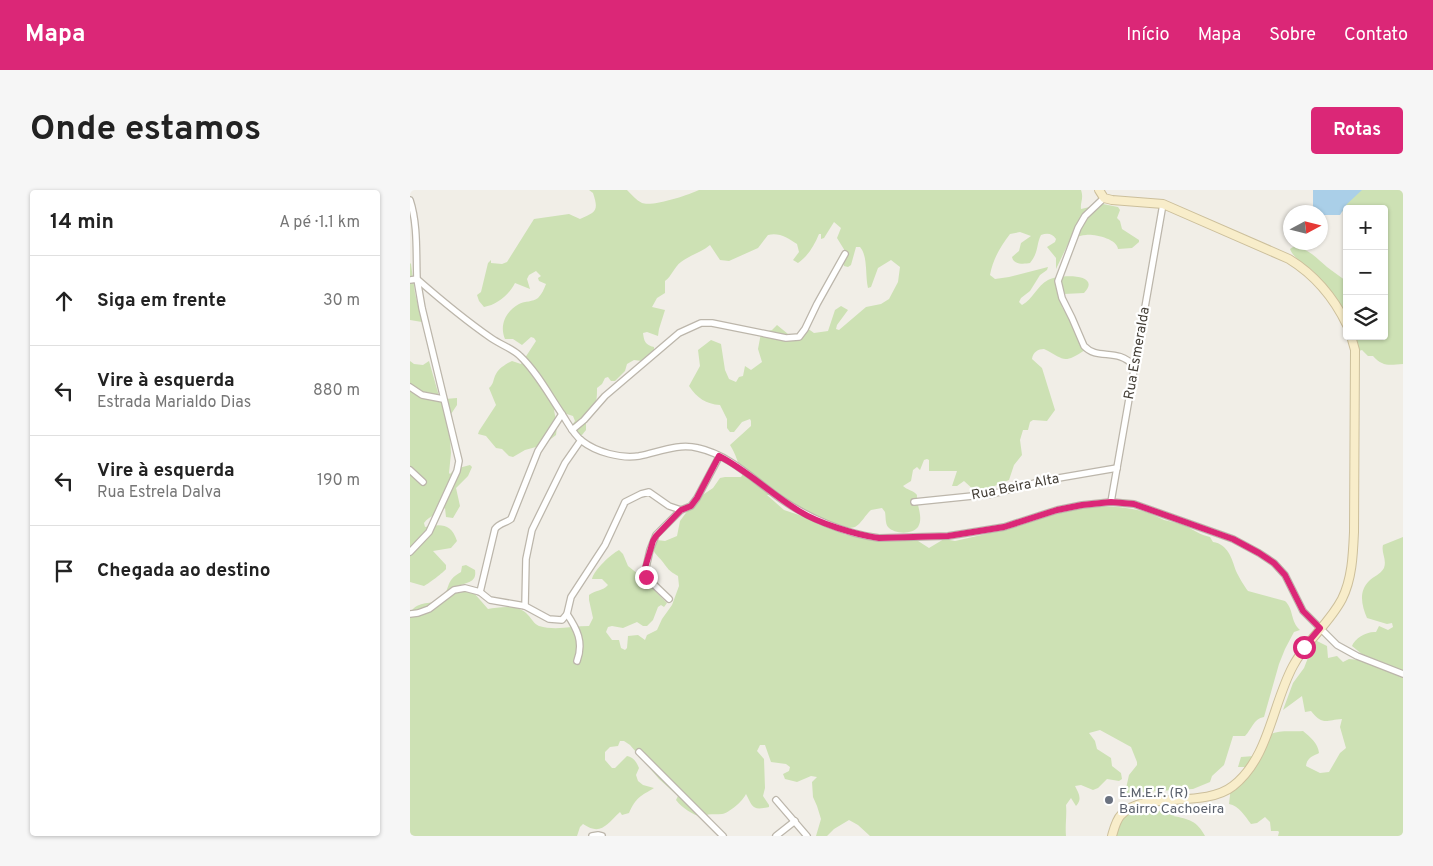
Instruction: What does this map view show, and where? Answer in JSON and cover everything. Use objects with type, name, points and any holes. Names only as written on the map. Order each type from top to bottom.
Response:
[{"type":"street","points":[[1099,190],[1104,198],[1112,200],[1163,204],[1289,259],[1303,267],[1326,292],[1343,318]]},
{"type":"street","points":[[1104,198],[1085,216],[1078,228],[1060,274],[1059,288],[1084,346],[1094,353],[1124,357],[1134,366]]},
{"type":"street","points":[[410,200],[413,208],[417,279],[422,308],[459,461],[457,471],[429,532],[410,552]]},
{"type":"street","name":"Rua Esmeralda","points":[[1111,502],[1163,204]]},
{"type":"street","points":[[572,430],[584,420],[605,396],[660,347],[690,327],[701,323],[712,323],[786,338],[799,337],[845,254]]},
{"type":"street","points":[[410,280],[417,279],[466,319],[520,356],[535,374],[572,430],[581,440],[598,450],[622,456],[637,456],[674,447],[699,448],[736,465],[801,512],[818,520],[879,538],[948,536],[1004,527],[1057,510],[1082,505],[1111,502],[1134,504],[1233,539],[1259,553],[1274,563],[1285,575],[1303,611],[1337,645],[1403,674]]},
{"type":"street","points":[[1112,836],[1114,827],[1121,815],[1133,807],[1148,803],[1202,798],[1231,788],[1244,777],[1254,764],[1261,749],[1292,667],[1304,647],[1342,599],[1348,585],[1354,532],[1356,388],[1355,350],[1352,340]]},
{"type":"street","points":[[410,387],[422,395],[443,399]]},
{"type":"street","points":[[480,592],[494,529],[497,525],[511,519],[538,451],[562,414]]},
{"type":"street","points":[[524,606],[526,559],[532,530],[565,463],[581,440]]},
{"type":"street","points":[[669,599],[649,580],[645,572],[653,541],[681,510],[691,506],[719,456]]},
{"type":"street","name":"Rua Beira Alta","points":[[914,502],[992,494],[1047,480],[1116,468]]},
{"type":"street","points":[[410,470],[423,482]]},
{"type":"street","points":[[410,614],[429,609],[454,590],[465,588],[480,592],[490,600],[524,606],[541,616],[557,621],[562,620],[567,614],[571,597],[605,545],[625,502],[650,492],[669,506],[681,510]]},
{"type":"street","points":[[567,614],[580,640],[577,660]]},
{"type":"street","points":[[639,752],[723,836]]},
{"type":"street","points":[[776,800],[807,836]]},
{"type":"street","points":[[776,836],[795,822]]},
{"type":"green space","points":[[589,190],[627,190],[642,203],[647,204],[670,200],[699,190],[1081,190],[1081,209],[1103,204],[1118,207],[1120,210],[1117,218],[1122,229],[1139,240],[1132,248],[1118,249],[1114,242],[1095,235],[1074,237],[1068,244],[1056,269],[1056,258],[1047,247],[1055,242],[1056,239],[1049,234],[1041,235],[1035,255],[1030,263],[1019,263],[1013,260],[1012,257],[1019,251],[1021,243],[1031,236],[1020,232],[1010,234],[995,258],[990,275],[995,279],[1048,267],[1040,275],[1030,291],[1021,298],[1019,302],[1022,305],[1044,283],[1053,278],[1069,276],[1084,279],[1088,282],[1084,293],[1064,294],[1061,298],[1062,307],[1072,322],[1085,350],[1067,359],[1060,358],[1044,349],[1033,354],[1032,359],[1042,368],[1055,410],[1047,421],[1033,420],[1030,422],[1028,430],[1023,430],[1020,440],[1022,455],[1014,465],[1009,480],[987,489],[975,491],[964,481],[957,486],[952,486],[957,471],[929,471],[929,460],[924,460],[920,470],[917,467],[913,470],[911,481],[903,486],[917,495],[920,523],[915,530],[903,533],[888,527],[885,512],[882,508],[871,510],[857,526],[848,528],[838,526],[771,495],[767,495],[784,510],[846,535],[915,539],[929,548],[944,539],[955,541],[986,534],[1052,508],[1051,510],[1087,507],[1134,509],[1183,525],[1210,537],[1213,542],[1218,543],[1229,553],[1236,571],[1248,591],[1285,601],[1300,630],[1294,632],[1285,649],[1264,717],[1255,722],[1245,736],[1233,736],[1224,765],[1212,776],[1210,782],[1193,789],[1125,793],[1129,775],[1137,765],[1137,762],[1131,747],[1100,730],[1089,733],[1095,741],[1097,749],[1111,758],[1112,766],[1121,773],[1122,779],[1119,781],[1107,779],[1098,788],[1093,790],[1081,785],[1075,786],[1079,801],[1076,806],[1071,798],[1066,805],[1066,836],[870,836],[849,820],[834,829],[827,836],[816,836],[821,819],[813,797],[812,782],[817,777],[811,776],[797,782],[785,779],[783,774],[789,771],[790,767],[786,764],[771,762],[765,745],[760,745],[757,751],[764,759],[765,788],[763,796],[769,807],[754,807],[746,794],[739,803],[728,811],[722,814],[702,817],[691,813],[681,806],[676,800],[678,796],[659,779],[630,745],[620,741],[618,746],[610,747],[605,752],[605,760],[612,768],[615,768],[627,756],[631,758],[639,768],[636,775],[638,781],[643,785],[654,788],[637,800],[629,813],[622,815],[620,812],[607,825],[599,829],[583,824],[577,836],[410,836],[410,613],[413,609],[423,604],[440,602],[446,594],[452,579],[461,572],[462,566],[466,565],[475,570],[473,580],[459,586],[474,593],[488,609],[509,607],[520,609],[534,623],[545,627],[589,626],[593,618],[589,595],[608,585],[602,579],[592,579],[593,575],[603,563],[619,550],[623,554],[628,566],[667,603],[664,607],[661,605],[658,607],[653,620],[647,626],[637,622],[623,628],[608,627],[606,632],[612,640],[619,640],[621,648],[625,650],[627,648],[628,636],[638,635],[645,640],[647,635],[657,630],[672,605],[679,586],[678,576],[669,570],[654,551],[654,543],[657,540],[665,541],[677,536],[680,521],[691,506],[713,488],[720,478],[741,477],[743,474],[730,445],[751,426],[751,421],[750,419],[742,422],[734,432],[730,432],[727,428],[727,419],[720,405],[706,402],[689,386],[700,366],[698,350],[711,340],[721,344],[725,370],[729,379],[736,382],[739,377],[743,376],[745,366],[751,370],[762,362],[758,349],[761,333],[772,330],[777,325],[795,337],[807,328],[814,333],[828,331],[835,310],[841,306],[848,310],[837,325],[836,329],[839,330],[866,307],[881,304],[889,299],[898,282],[900,267],[891,260],[878,268],[871,287],[868,288],[865,260],[860,247],[856,247],[851,265],[848,267],[844,266],[845,251],[837,238],[841,228],[834,222],[824,238],[821,239],[821,234],[819,234],[805,257],[798,263],[793,260],[799,252],[797,244],[780,235],[768,235],[758,248],[729,261],[720,260],[710,245],[681,262],[665,281],[665,293],[657,298],[652,307],[665,310],[658,336],[647,332],[643,333],[646,342],[654,347],[654,351],[642,361],[634,360],[627,364],[625,371],[615,381],[611,381],[608,377],[605,378],[597,388],[594,405],[586,413],[586,430],[582,435],[575,435],[569,432],[575,421],[573,416],[554,410],[557,426],[556,435],[543,445],[525,450],[513,457],[509,456],[502,449],[496,448],[486,436],[478,434],[496,405],[489,388],[497,372],[512,361],[521,364],[536,341],[531,337],[522,345],[513,339],[505,339],[503,324],[507,314],[519,304],[538,298],[546,284],[539,281],[538,278],[541,276],[536,271],[529,275],[527,279],[530,289],[515,283],[498,302],[484,307],[477,295],[481,292],[488,263],[491,260],[491,263],[502,264],[507,262],[534,219],[569,214],[580,219],[590,215],[595,210],[596,204],[593,193]]},
{"type":"green space","points":[[1345,190],[1403,190],[1403,364],[1383,364],[1373,356],[1368,356],[1362,350],[1359,351],[1355,340],[1388,340],[1388,205],[1343,205],[1343,212],[1342,210]]},
{"type":"green space","points":[[1290,250],[1308,251],[1343,279],[1343,314],[1318,276]]},
{"type":"green space","points":[[410,263],[415,293],[422,322],[410,320]]},
{"type":"green space","points":[[410,361],[414,364],[423,365],[429,361],[439,396],[445,399],[457,398],[457,405],[451,414],[449,422],[451,453],[449,473],[455,469],[470,465],[472,467],[468,476],[456,488],[460,506],[453,518],[446,517],[445,508],[424,523],[425,527],[445,526],[452,531],[457,541],[451,548],[433,551],[446,565],[446,569],[424,586],[410,582]]},
{"type":"green space","points":[[1403,537],[1403,836],[1278,836],[1279,832],[1271,831],[1270,822],[1265,817],[1257,823],[1251,824],[1239,809],[1229,804],[1231,786],[1244,772],[1246,767],[1238,767],[1241,757],[1254,756],[1259,744],[1265,737],[1275,732],[1303,731],[1315,743],[1319,753],[1309,759],[1306,766],[1320,773],[1329,772],[1340,753],[1346,748],[1340,727],[1342,719],[1325,721],[1319,719],[1311,711],[1305,712],[1302,696],[1283,710],[1293,683],[1304,668],[1315,640],[1327,646],[1328,658],[1337,656],[1343,662],[1349,659],[1359,660],[1363,655],[1352,646],[1356,640],[1365,634],[1376,632],[1379,626],[1388,630],[1393,627],[1392,623],[1387,624],[1367,618],[1362,594],[1369,581],[1384,568],[1383,545]]},
{"type":"green space","points":[[1152,810],[1179,813],[1173,816],[1192,822],[1199,827],[1205,836],[1115,836],[1118,827],[1127,814]]},
{"type":"water","points":[[1313,190],[1362,190],[1346,205],[1343,205],[1343,210],[1340,215],[1328,215],[1328,205],[1313,205]]},
{"type":"place","name":"E.M.E.F. (R) Bairro Cachoeira","points":[[1109,800]]},
{"type":"route","points":[[646,577],[645,568],[656,536],[681,510],[691,506],[719,456],[736,465],[801,512],[818,520],[879,538],[948,536],[982,531],[1004,527],[1057,510],[1111,502],[1134,504],[1154,510],[1173,519],[1233,539],[1274,563],[1285,575],[1303,611],[1320,628],[1304,647]]}]
